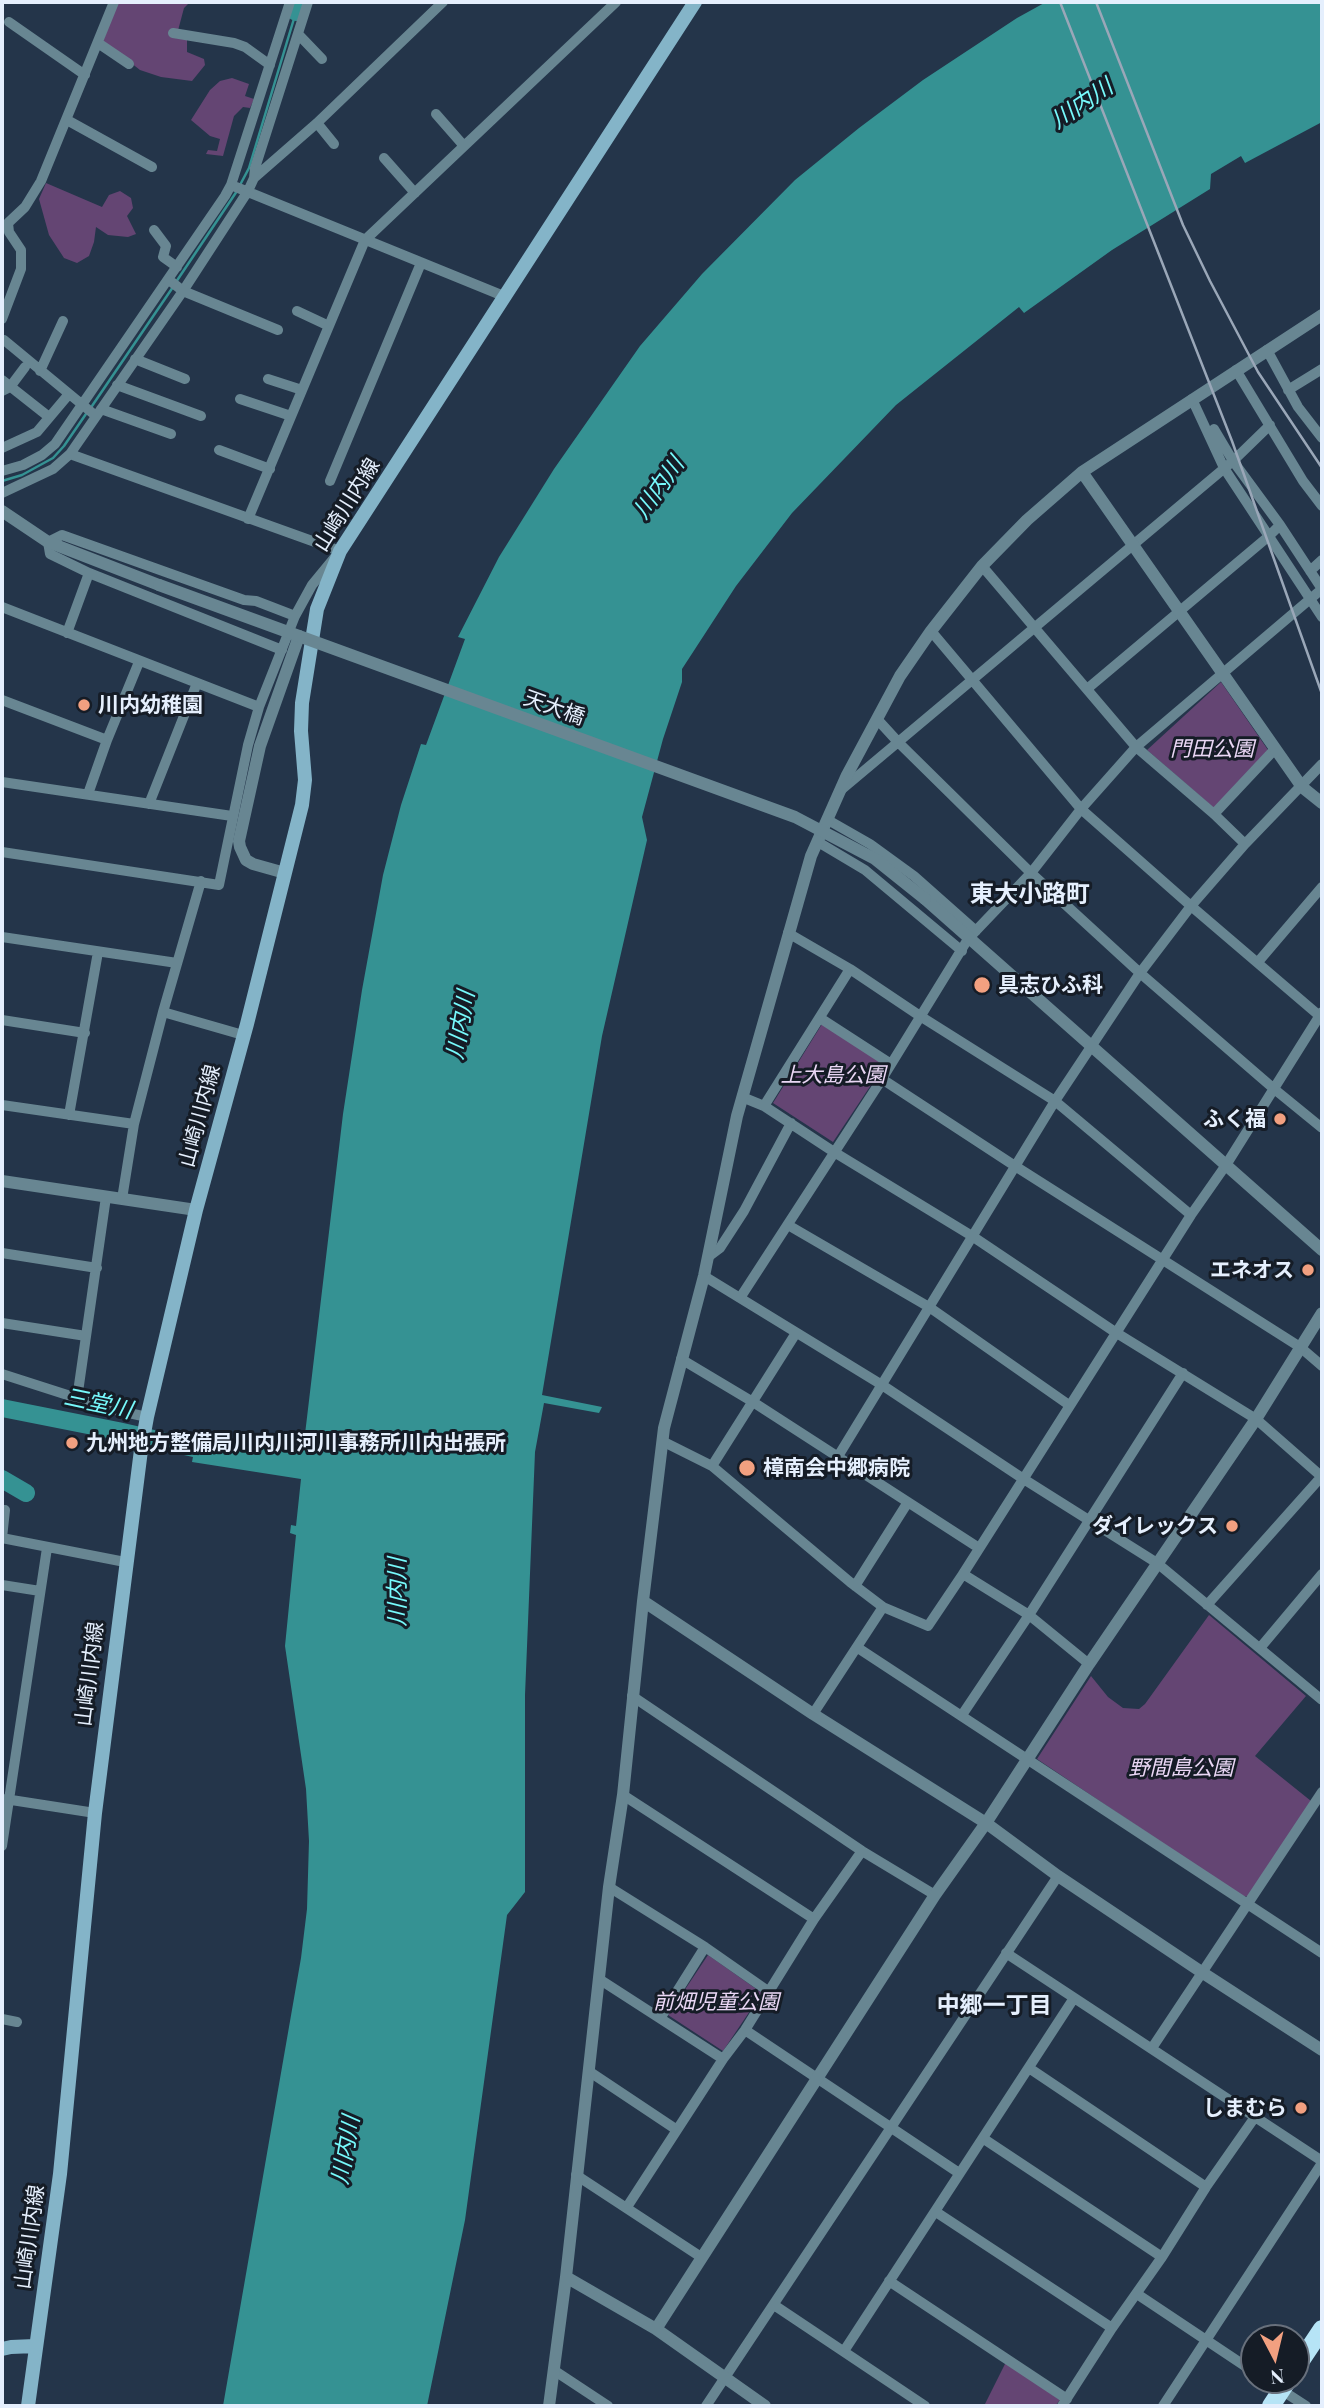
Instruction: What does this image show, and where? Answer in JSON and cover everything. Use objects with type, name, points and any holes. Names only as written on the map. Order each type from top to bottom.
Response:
[{"type":"highway","points":[[1310,2347],[1322,2329]]},
{"type":"main road","name":"山崎川内線","points":[[28,2406],[60,2174],[95,1812],[141,1450],[196,1210],[304,791],[302,712],[317,609],[340,551],[695,2]]},
{"type":"main road","points":[[2,2349],[35,2346]]},
{"type":"street","points":[[2,319],[21,270],[21,250],[9,232],[8,223],[25,207],[41,181],[114,2]]},
{"type":"street","points":[[2,471],[23,465],[55,444],[231,186],[290,2]]},
{"type":"street","points":[[254,178],[308,2]]},
{"type":"street","points":[[2,493],[54,469],[70,454],[183,291],[254,178],[443,2]]},
{"type":"street","points":[[248,519],[365,240],[616,2]]},
{"type":"street","points":[[9,22],[85,75]]},
{"type":"street","points":[[173,33],[234,43],[245,47],[270,65]]},
{"type":"street","points":[[298,34],[322,60]]},
{"type":"street","points":[[98,43],[129,64]]},
{"type":"street","points":[[436,114],[464,146]]},
{"type":"street","points":[[67,120],[152,167]]},
{"type":"street","points":[[317,122],[334,144]]},
{"type":"street","points":[[384,158],[415,193]]},
{"type":"street","points":[[231,186],[247,190],[506,297]]},
{"type":"street","points":[[154,230],[166,246],[163,257],[177,267]]},
{"type":"street","points":[[330,481],[421,263]]},
{"type":"street","points":[[169,280],[183,291],[278,330]]},
{"type":"street","points":[[297,311],[329,326]]},
{"type":"street","points":[[549,2406],[590,2072],[609,1887],[623,1796],[632,1696],[664,1428],[704,1276],[742,1097],[811,856],[841,790],[900,676],[982,566],[1027,520],[1082,472],[1322,315]]},
{"type":"street","points":[[40,370],[63,321]]},
{"type":"street","points":[[4,340],[83,406],[171,434]]},
{"type":"street","points":[[1267,350],[1288,390],[1322,438]]},
{"type":"street","points":[[135,359],[185,379]]},
{"type":"street","points":[[25,367],[5,386],[49,417]]},
{"type":"street","points":[[1288,390],[1322,369]]},
{"type":"street","points":[[1236,370],[1303,481],[1322,506]]},
{"type":"street","points":[[268,379],[302,390]]},
{"type":"street","points":[[117,385],[201,416]]},
{"type":"street","points":[[2,448],[37,432],[69,394]]},
{"type":"street","points":[[240,399],[291,416]]},
{"type":"street","points":[[1192,399],[1205,412],[1228,464],[1269,536],[1322,617]]},
{"type":"street","points":[[841,790],[1132,546],[1270,425]]},
{"type":"street","points":[[219,450],[270,468]]},
{"type":"street","points":[[2,852],[219,885],[248,745],[260,707],[295,616],[312,585],[340,551],[70,454]]},
{"type":"street","points":[[740,1298],[882,1079],[968,940],[1031,873],[1136,747],[1322,589],[1280,525],[1228,464]]},
{"type":"street","points":[[1082,472],[1302,787],[1322,803]]},
{"type":"street","name":"天大橋","points":[[2,512],[48,542],[795,817],[875,859],[925,899],[968,940],[1322,1250]]},
{"type":"street","points":[[1087,689],[1280,525]]},
{"type":"street","points":[[282,650],[89,573],[50,554],[48,542],[62,535],[218,592],[256,601],[295,616]]},
{"type":"street","points":[[1310,571],[1322,560]]},
{"type":"street","points":[[982,566],[1136,747],[1245,844]]},
{"type":"street","points":[[67,633],[89,573]]},
{"type":"street","points":[[2,607],[260,707]]},
{"type":"street","points":[[664,1443],[712,1466],[883,1607],[928,1626],[1321,1015],[1191,906],[1082,809],[931,631]]},
{"type":"street","points":[[285,873],[246,860],[240,848],[240,832],[260,746],[299,636]]},
{"type":"street","points":[[88,794],[139,662]]},
{"type":"street","points":[[149,804],[197,683]]},
{"type":"street","points":[[2,700],[107,740]]},
{"type":"street","points":[[877,719],[1031,873],[1140,973],[1322,1128]]},
{"type":"street","points":[[1214,814],[1275,749]]},
{"type":"street","points":[[837,1458],[1055,1101],[1140,973],[1191,906],[1245,844],[1322,764]]},
{"type":"street","points":[[2,782],[232,816]]},
{"type":"street","points":[[828,820],[870,844],[914,876],[968,940]]},
{"type":"street","points":[[818,842],[865,870],[968,940]]},
{"type":"street","points":[[122,1199],[134,1124],[201,881]]},
{"type":"street","points":[[1258,961],[1322,887]]},
{"type":"street","points":[[788,933],[850,969],[1055,1101],[1191,1215]]},
{"type":"street","points":[[2,937],[177,963]]},
{"type":"street","points":[[69,1115],[98,951]]},
{"type":"street","points":[[764,1106],[850,969]]},
{"type":"street","points":[[163,1012],[243,1035]]},
{"type":"street","points":[[820,1018],[891,1063]]},
{"type":"street","points":[[2,1020],[85,1033]]},
{"type":"street","points":[[882,1079],[1300,1347],[1322,1366]]},
{"type":"street","points":[[742,1097],[764,1106],[972,1236],[1115,1332],[1256,1419],[1322,1477],[1207,1605]]},
{"type":"street","points":[[2,1105],[134,1124]]},
{"type":"street","points":[[708,1257],[720,1248],[744,1211],[791,1123]]},
{"type":"street","points":[[2,1181],[196,1210]]},
{"type":"street","points":[[77,1398],[106,1197]]},
{"type":"street","points":[[788,1224],[929,1307],[1069,1405]]},
{"type":"street","points":[[2,1253],[97,1268]]},
{"type":"street","points":[[704,1276],[882,1385],[1157,1563],[1322,1700]]},
{"type":"street","points":[[656,2329],[935,1895],[986,1823],[1088,1664],[1256,1419],[1322,1313]]},
{"type":"street","points":[[2,1322],[86,1336]]},
{"type":"street","points":[[712,1466],[796,1333]]},
{"type":"street","points":[[681,1359],[753,1402],[979,1548]]},
{"type":"street","points":[[962,1715],[1183,1373]]},
{"type":"street","points":[[2,1374],[147,1417]]},
{"type":"street","points":[[855,1586],[908,1502]]},
{"type":"street","points":[[2,1510],[5,1510],[2,1538],[125,1562]]},
{"type":"street","points":[[2,1846],[5,1799],[47,1548]]},
{"type":"street","points":[[963,1574],[1029,1615],[1088,1664]]},
{"type":"street","points":[[1260,1648],[1320,1582]]},
{"type":"street","points":[[2,1585],[40,1591]]},
{"type":"street","points":[[643,1601],[813,1714],[986,1823],[1058,1876],[1322,2050]]},
{"type":"street","points":[[813,1714],[883,1607]]},
{"type":"street","points":[[858,1648],[1322,1952]]},
{"type":"street","points":[[632,1696],[862,1851],[935,1895]]},
{"type":"street","points":[[623,1796],[814,1919]]},
{"type":"street","points":[[1152,2048],[1320,1798]]},
{"type":"street","points":[[5,1799],[95,1812]]},
{"type":"street","points":[[627,2207],[723,2059],[745,2030],[814,1919],[862,1851]]},
{"type":"street","points":[[706,2406],[1058,1876]]},
{"type":"street","points":[[609,1887],[768,1990]]},
{"type":"street","points":[[661,2017],[705,1947]]},
{"type":"street","points":[[1006,1953],[1322,2162],[1163,2406]]},
{"type":"street","points":[[599,1979],[723,2059]]},
{"type":"street","points":[[844,2351],[1074,1998]]},
{"type":"street","points":[[2,2019],[17,2022]]},
{"type":"street","points":[[745,2030],[960,2173]]},
{"type":"street","points":[[1029,2068],[1206,2187]]},
{"type":"street","points":[[590,2072],[677,2130]]},
{"type":"street","points":[[889,2281],[1065,2402],[1206,2187],[1255,2118]]},
{"type":"street","points":[[984,2139],[1162,2257]]},
{"type":"street","points":[[576,2175],[701,2257]]},
{"type":"street","points":[[936,2212],[1112,2328]]},
{"type":"street","points":[[566,2277],[656,2329],[765,2406]]},
{"type":"street","points":[[1137,2294],[1240,2363]]},
{"type":"street","points":[[774,2305],[925,2406]]},
{"type":"street","points":[[555,2371],[608,2406]]},
{"type":"street","points":[[1291,2394],[1306,2406]]},
{"type":"green space","points":[[118,2],[190,2],[184,8],[176,38],[187,39],[187,52],[204,59],[205,65],[192,81],[161,77],[140,70],[103,41]]},
{"type":"green space","points":[[232,78],[249,84],[245,96],[254,99],[250,108],[243,107],[234,116],[223,156],[206,154],[208,150],[217,151],[220,139],[210,136],[191,120],[210,90],[220,81]]},
{"type":"green space","points":[[46,183],[102,207],[109,195],[120,191],[131,198],[133,208],[127,216],[136,234],[128,237],[108,235],[96,227],[89,256],[77,263],[64,258],[49,235],[39,199]]},
{"type":"green space","name":"門田公園","points":[[1221,682],[1268,750],[1214,808],[1147,750]]},
{"type":"green space","name":"上大島公園","points":[[822,1024],[885,1064],[833,1142],[773,1103]]},
{"type":"green space","name":"野間島公園","points":[[1209,1615],[1306,1696],[1255,1756],[1311,1801],[1248,1896],[1243,1897],[1037,1759],[1091,1676],[1108,1697],[1123,1708],[1139,1709]]},
{"type":"green space","name":"前畑児童公園","points":[[708,1955],[762,1993],[723,2051],[668,2015]]},
{"type":"green space","points":[[1006,2362],[1060,2400],[1055,2406],[984,2406]]},
{"type":"water","name":"川内川","points":[[1046,2],[1322,2],[1322,122],[1245,163],[1241,156],[1211,174],[1210,189],[1112,250],[1024,313],[1019,307],[896,405],[792,513],[736,586],[682,669],[682,682],[642,817],[647,840],[602,1036],[542,1395],[602,1407],[599,1413],[544,1403],[535,1452],[525,1695],[525,1892],[507,1915],[465,2220],[427,2406],[223,2406],[301,1958],[307,1909],[309,1841],[306,1789],[285,1646],[296,1535],[290,1533],[291,1525],[296,1526],[301,1479],[192,1462],[197,1436],[303,1451],[343,1114],[362,990],[383,875],[401,805],[421,744],[426,745],[465,639],[458,637],[499,557],[554,469],[640,346],[702,274],[795,180],[923,80]]},
{"type":"waterway","points":[[296,12],[299,2]]},
{"type":"waterway","points":[[240,185],[249,168],[296,12]]},
{"type":"waterway","points":[[176,282],[237,191]]},
{"type":"waterway","points":[[92,406],[173,287]]},
{"type":"waterway","points":[[2,481],[22,475],[53,458],[88,411]]},
{"type":"waterway","name":"三堂川","points":[[2,1408],[216,1453]]},
{"type":"waterway","name":"三堂川","points":[[2,1479],[26,1493]]},
{"type":"railway","points":[[1060,2],[1232,441],[1322,694]]},
{"type":"railway","points":[[1096,2],[1183,225],[1210,281],[1258,372],[1322,468]]},
{"type":"place","name":"川内幼稚園","points":[[84,705]]},
{"type":"place","name":"具志ひふ科","points":[[982,985]]},
{"type":"place","name":"ふく福","points":[[1280,1119]]},
{"type":"place","name":"エネオス","points":[[1308,1270]]},
{"type":"place","name":"九州地方整備局川内川河川事務所川内出張所","points":[[72,1443]]},
{"type":"place","name":"樟南会中郷病院","points":[[747,1468]]},
{"type":"place","name":"ダイレックス","points":[[1232,1526]]},
{"type":"place","name":"しまむら","points":[[1301,2108]]},
{"type":"district","name":"東大小路町","points":[[1030,895]]},
{"type":"district","name":"中郷一丁目","points":[[994,2006]]}]
